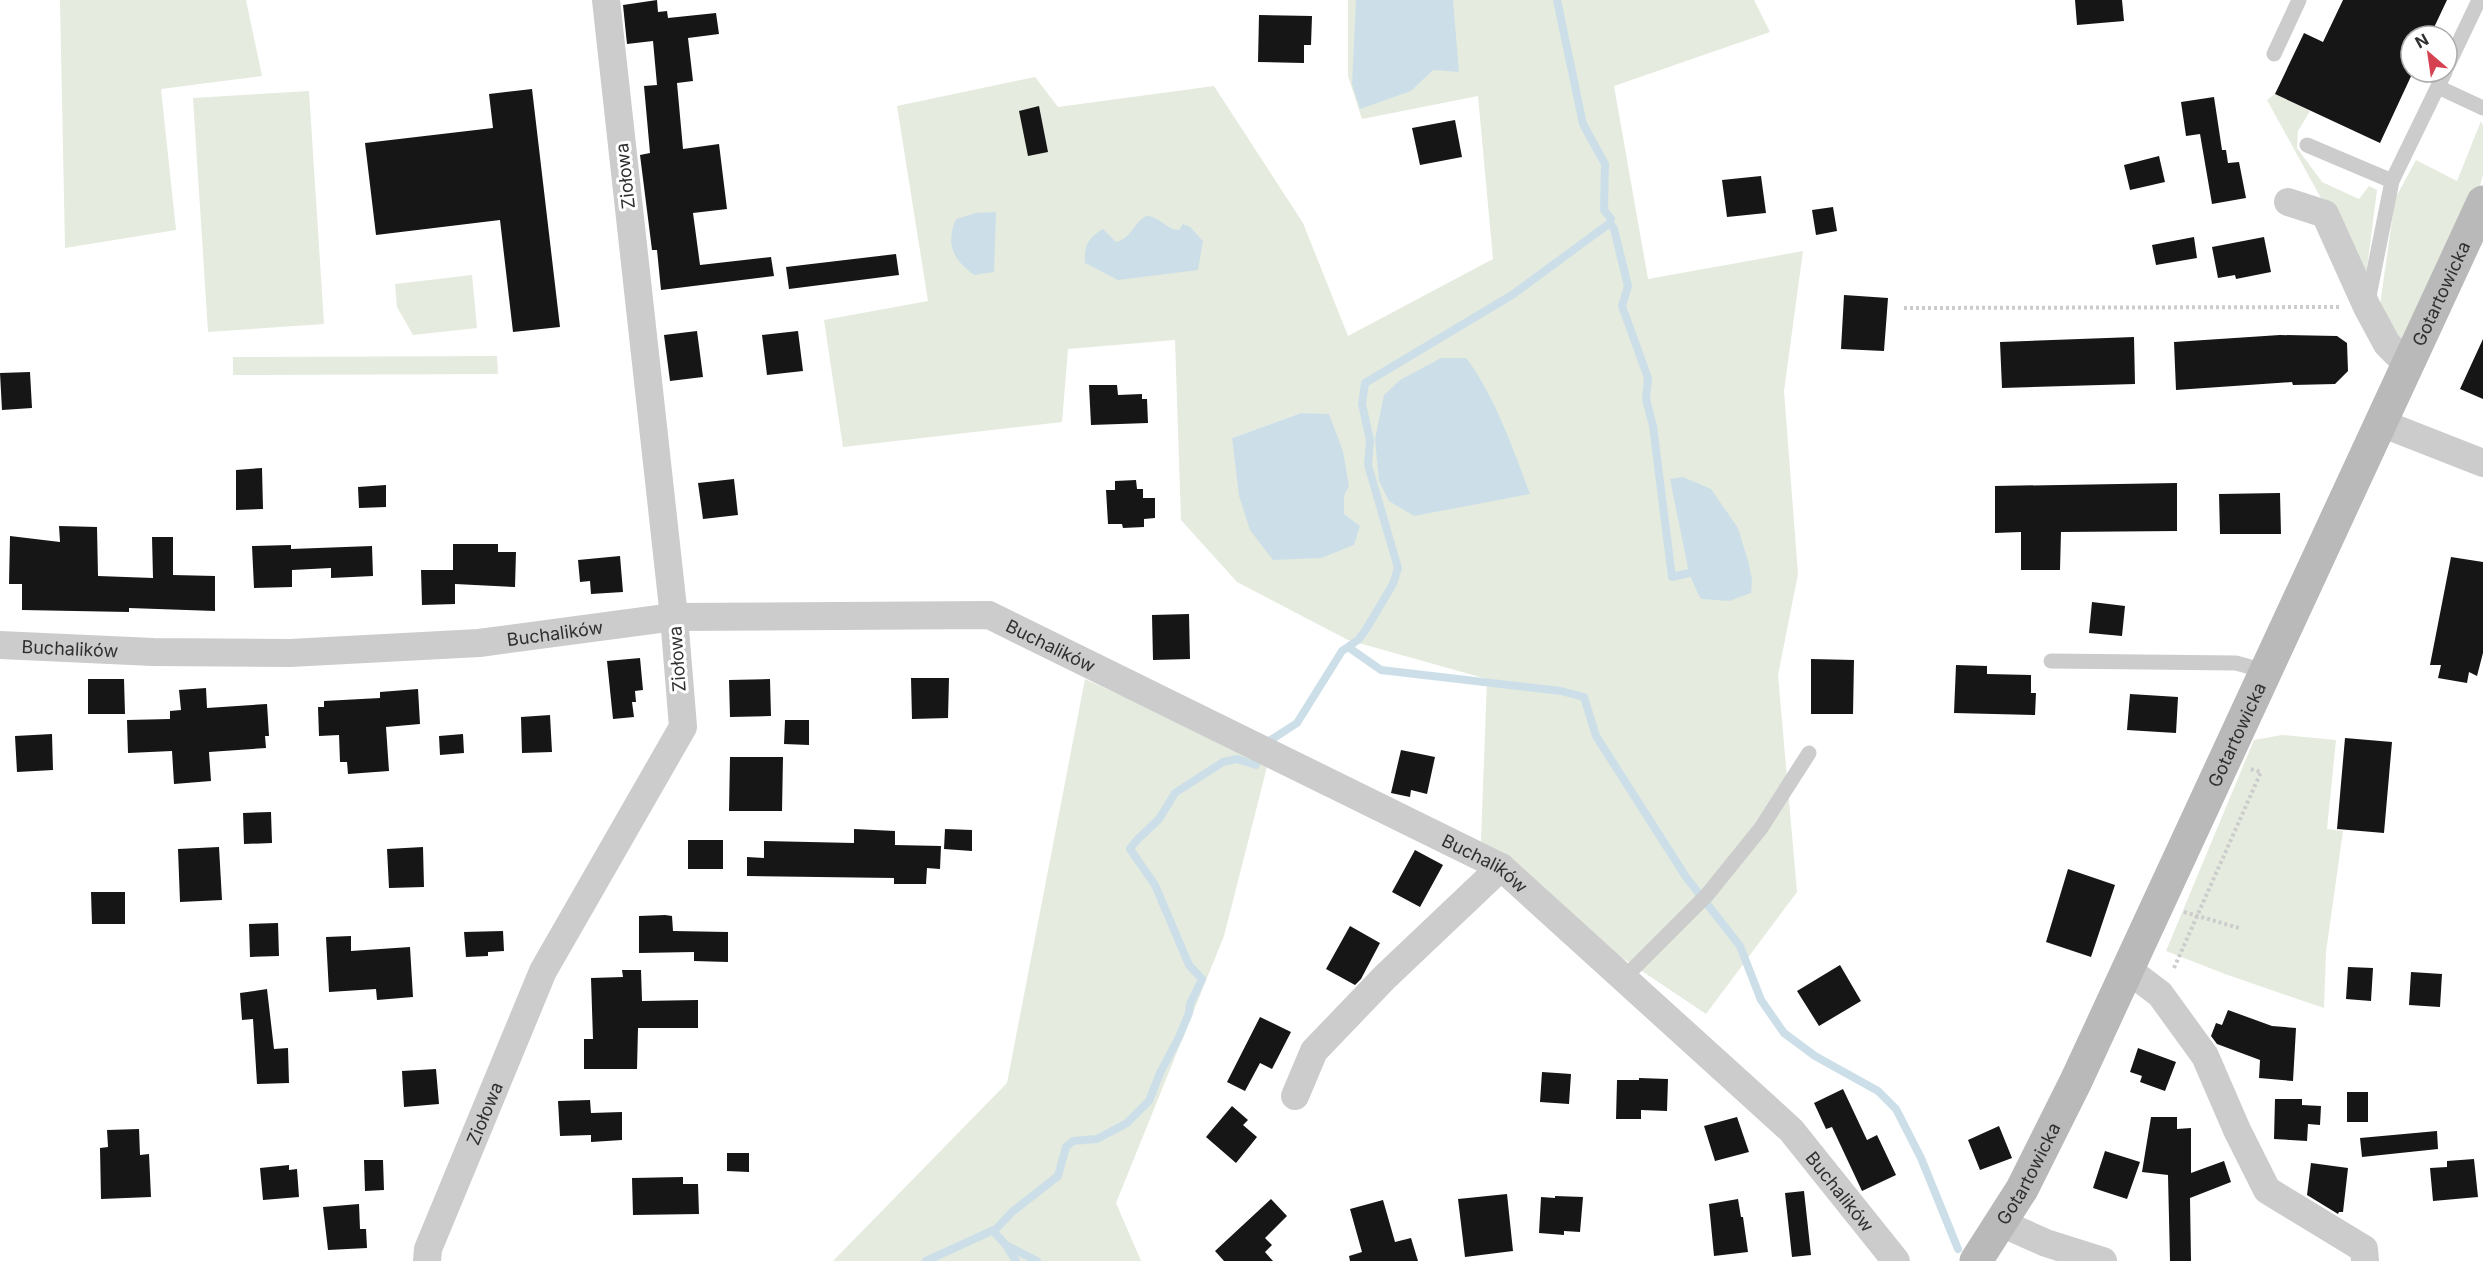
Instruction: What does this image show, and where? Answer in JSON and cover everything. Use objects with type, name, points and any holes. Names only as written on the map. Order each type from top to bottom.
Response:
[{"type":"street","name":"Ziołowa","points":[[427,1261],[428,1249],[543,970],[683,728],[674,618],[606,0]]},
{"type":"street","points":[[2288,202],[2325,214],[2367,307],[2387,344],[2407,364]]},
{"type":"street","name":"Gotartowicka","points":[[1976,1261],[2001,1223],[2044,1146],[2483,202]]},
{"type":"street","points":[[2381,423],[2483,463]]},
{"type":"street","name":"Buchalików","points":[[0,645],[153,652],[290,653],[479,643],[674,618],[989,615],[1501,867],[1791,1130],[1896,1261]]},
{"type":"street","points":[[1295,1096],[1314,1051],[1385,977],[1501,867]]},
{"type":"street","points":[[2127,969],[2160,994],[2205,1056],[2237,1130],[2267,1190],[2364,1249],[2365,1261]]},
{"type":"street","points":[[2001,1223],[2046,1243],[2103,1261]]},
{"type":"lane","points":[[2274,54],[2299,0]]},
{"type":"lane","points":[[2459,42],[2479,0]]},
{"type":"lane","points":[[2367,307],[2392,182],[2439,84]]},
{"type":"lane","points":[[2438,87],[2483,108]]},
{"type":"lane","points":[[2307,145],[2392,182]]},
{"type":"lane","points":[[2050,661],[2236,663],[2265,671]]},
{"type":"lane","points":[[1623,979],[1703,899],[1761,828],[1809,753]]},
{"type":"path","points":[[1904,308],[2367,307]]},
{"type":"path","points":[[2174,968],[2260,772],[2225,759]]},
{"type":"path","points":[[2175,909],[2239,928]]},
{"type":"shaded area","points":[[60,0],[246,0],[262,76],[161,89],[176,230],[65,248]]},
{"type":"shaded area","points":[[1348,0],[1754,0],[1770,32],[1614,86],[1648,279],[1803,251],[1784,391],[1798,574],[1778,675],[1797,892],[1706,1014],[1612,951],[1481,841],[1487,679],[1348,640],[1237,582],[1181,520],[1175,340],[1068,349],[1062,422],[843,447],[824,320],[928,301],[897,106],[1035,77],[1058,107],[1214,86],[1303,223],[1348,336],[1493,259],[1478,96],[1362,119],[1348,76]],"holes":[[[1301,413],[1329,415],[1344,496],[1344,514],[1232,438]]]},
{"type":"shaded area","points":[[309,91],[324,324],[208,332],[193,98]]},
{"type":"shaded area","points":[[2275,94],[2310,111],[2298,131],[2297,148],[2322,182],[2359,199],[2369,186],[2377,190],[2365,284],[2333,220],[2267,100]]},
{"type":"shaded area","points":[[2481,121],[2483,126],[2483,175],[2475,204],[2406,339],[2396,343],[2379,312],[2395,199],[2416,160],[2457,181]]},
{"type":"shaded area","points":[[472,275],[477,328],[413,335],[397,307],[395,284]]},
{"type":"shaded area","points":[[497,356],[498,374],[233,375],[233,357]]},
{"type":"shaded area","points":[[1085,679],[1268,763],[1224,936],[1116,1203],[1141,1261],[833,1261],[1007,1083]]},
{"type":"shaded area","points":[[2282,735],[2336,740],[2327,829],[2343,831],[2326,952],[2324,1008],[2166,951],[2254,740]]},
{"type":"water","points":[[1356,0],[1453,0],[1459,72],[1433,70],[1411,91],[1360,109],[1352,84]]},
{"type":"water","points":[[996,212],[994,272],[974,275],[961,263],[953,251],[951,236],[956,219],[976,213]]},
{"type":"water","points":[[1146,216],[1155,218],[1174,229],[1179,230],[1183,224],[1190,227],[1203,241],[1198,270],[1118,280],[1085,263],[1088,243],[1098,232],[1103,229],[1116,242],[1126,237]]},
{"type":"water","points":[[1441,358],[1466,358],[1476,372],[1502,423],[1530,494],[1414,516],[1389,501],[1379,481],[1375,439],[1384,395],[1400,380]]},
{"type":"water","points":[[1301,413],[1329,414],[1343,451],[1349,486],[1344,496],[1344,514],[1360,526],[1354,545],[1321,558],[1273,560],[1250,530],[1239,496],[1232,438]]},
{"type":"water","points":[[1683,477],[1711,489],[1738,528],[1752,579],[1751,593],[1729,601],[1702,599],[1699,596],[1689,573],[1670,479]]},
{"type":"building","points":[[657,0],[658,12],[667,11],[668,18],[716,13],[719,34],[688,38],[693,81],[677,83],[683,149],[719,144],[727,209],[693,213],[700,265],[771,257],[774,276],[661,290],[657,250],[652,250],[640,155],[650,153],[644,86],[657,85],[653,41],[627,44],[623,5]]},
{"type":"building","points":[[2075,0],[2122,0],[2124,21],[2077,25]]},
{"type":"building","points":[[2343,0],[2447,0],[2436,24],[2399,24],[2399,84],[2407,84],[2380,143],[2275,94],[2304,33],[2323,42]]},
{"type":"building","points":[[1259,15],[1312,16],[1311,45],[1304,45],[1304,63],[1258,62]]},
{"type":"building","points":[[532,89],[560,327],[513,332],[500,220],[376,235],[365,143],[493,128],[489,94]]},
{"type":"building","points":[[2214,97],[2222,150],[2226,150],[2228,163],[2239,162],[2246,198],[2212,204],[2200,134],[2186,136],[2181,102]]},
{"type":"building","points":[[1039,106],[1048,152],[1028,156],[1019,111]]},
{"type":"building","points":[[1455,120],[1462,157],[1420,165],[1412,128]]},
{"type":"building","points":[[2159,156],[2165,182],[2130,190],[2124,165]]},
{"type":"building","points":[[1761,176],[1766,213],[1727,217],[1722,180]]},
{"type":"building","points":[[1833,207],[1837,231],[1816,235],[1812,210]]},
{"type":"building","points":[[2194,237],[2197,258],[2156,265],[2152,245]]},
{"type":"building","points":[[2264,237],[2271,272],[2236,279],[2235,275],[2218,278],[2212,247]]},
{"type":"building","points":[[896,254],[899,275],[789,289],[786,267]]},
{"type":"building","points":[[1844,295],[1888,298],[1884,351],[1841,349]]},
{"type":"building","points":[[697,331],[703,377],[670,381],[664,335]]},
{"type":"building","points":[[798,331],[803,371],[767,375],[762,335]]},
{"type":"building","points":[[2280,335],[2337,336],[2347,343],[2348,371],[2335,384],[2293,385],[2292,382],[2176,390],[2174,342]]},
{"type":"building","points":[[2134,337],[2135,384],[2002,388],[2000,342]]},
{"type":"building","points":[[2483,339],[2483,399],[2460,389]]},
{"type":"building","points":[[30,372],[32,408],[2,410],[0,373]]},
{"type":"building","points":[[1089,385],[1117,385],[1118,395],[1142,394],[1142,399],[1147,399],[1148,423],[1091,425]]},
{"type":"building","points":[[262,468],[263,509],[236,510],[236,470]]},
{"type":"building","points":[[734,479],[738,515],[703,519],[698,483]]},
{"type":"building","points":[[1136,480],[1137,489],[1143,489],[1143,498],[1155,498],[1155,518],[1144,519],[1144,527],[1123,528],[1122,524],[1108,524],[1106,490],[1115,490],[1115,481]]},
{"type":"building","points":[[2177,483],[2177,531],[2061,532],[2060,570],[2021,570],[2021,532],[1995,533],[1995,486]]},
{"type":"building","points":[[386,485],[386,507],[359,508],[358,487]]},
{"type":"building","points":[[2280,493],[2281,534],[2220,534],[2219,494]]},
{"type":"building","points":[[59,526],[97,527],[98,576],[153,578],[152,537],[173,537],[173,575],[215,576],[215,611],[129,608],[129,612],[22,610],[22,584],[9,584],[10,536],[60,542]]},
{"type":"building","points":[[453,544],[498,544],[498,552],[516,552],[515,587],[455,584],[455,604],[422,605],[421,570],[453,570]]},
{"type":"building","points":[[291,545],[291,549],[372,546],[373,576],[331,578],[331,568],[292,570],[292,587],[254,588],[252,546]]},
{"type":"building","points":[[620,556],[623,592],[591,594],[590,581],[580,582],[578,560]]},
{"type":"building","points":[[2451,557],[2483,562],[2483,653],[2477,676],[2469,672],[2467,683],[2438,678],[2441,665],[2430,665]]},
{"type":"building","points":[[2092,602],[2125,606],[2122,636],[2089,633]]},
{"type":"building","points":[[1189,614],[1190,659],[1153,660],[1152,615]]},
{"type":"building","points":[[640,658],[643,690],[635,691],[636,702],[632,702],[634,717],[613,719],[607,661]]},
{"type":"building","points":[[1811,659],[1854,660],[1853,714],[1811,714]]},
{"type":"building","points":[[1956,665],[1987,666],[1987,674],[2031,675],[2031,693],[2036,693],[2035,715],[1954,713]]},
{"type":"building","points":[[911,678],[949,678],[948,718],[912,719]]},
{"type":"building","points":[[88,679],[124,679],[125,714],[88,714]]},
{"type":"building","points":[[770,679],[771,716],[730,717],[729,680]]},
{"type":"building","points":[[206,688],[207,708],[267,704],[269,736],[265,736],[266,748],[209,752],[211,781],[174,784],[172,751],[128,753],[127,720],[170,719],[170,711],[181,710],[179,690]]},
{"type":"building","points":[[418,689],[420,724],[386,727],[389,771],[348,774],[347,762],[340,762],[339,735],[319,736],[318,707],[324,707],[324,701],[380,698],[380,692]]},
{"type":"building","points":[[2130,694],[2178,697],[2176,733],[2127,730]]},
{"type":"building","points":[[550,715],[552,752],[522,753],[521,717]]},
{"type":"building","points":[[785,720],[809,720],[809,745],[784,744]]},
{"type":"building","points":[[52,734],[53,770],[17,772],[15,736]]},
{"type":"building","points":[[463,734],[464,753],[440,755],[439,736]]},
{"type":"building","points":[[2345,738],[2392,742],[2384,833],[2337,829]]},
{"type":"building","points":[[1401,750],[1435,757],[1427,794],[1411,790],[1410,797],[1391,793]]},
{"type":"building","points":[[730,757],[783,757],[782,811],[729,811]]},
{"type":"building","points":[[271,812],[272,843],[244,844],[243,813]]},
{"type":"building","points":[[854,829],[895,831],[895,845],[941,846],[940,869],[927,868],[926,884],[894,884],[894,878],[747,876],[747,857],[764,858],[764,841],[854,843]]},
{"type":"building","points":[[945,829],[972,830],[972,851],[944,849]]},
{"type":"building","points":[[688,840],[723,840],[723,869],[688,869]]},
{"type":"building","points":[[219,847],[222,900],[180,902],[178,849]]},
{"type":"building","points":[[423,847],[424,887],[389,888],[387,849]]},
{"type":"building","points":[[1415,850],[1443,865],[1420,907],[1392,892]]},
{"type":"building","points":[[2068,869],[2115,885],[2091,957],[2046,942]]},
{"type":"building","points":[[91,892],[125,892],[125,924],[92,924]]},
{"type":"building","points":[[639,916],[672,916],[673,931],[728,932],[728,962],[694,961],[694,952],[639,953]]},
{"type":"building","points":[[278,923],[279,956],[250,957],[249,924]]},
{"type":"building","points":[[1350,926],[1380,943],[1361,979],[1355,985],[1326,969]]},
{"type":"building","points":[[503,931],[504,951],[488,952],[488,956],[466,957],[464,932]]},
{"type":"building","points":[[351,936],[351,951],[410,947],[413,997],[377,1000],[376,989],[329,992],[326,937]]},
{"type":"building","points":[[1840,965],[1861,1001],[1819,1026],[1797,991]]},
{"type":"building","points":[[2348,967],[2373,968],[2371,1001],[2346,999]]},
{"type":"building","points":[[622,970],[641,970],[642,1001],[698,1000],[698,1028],[638,1028],[637,1069],[584,1069],[584,1039],[593,1039],[591,978],[623,977]]},
{"type":"building","points":[[2411,972],[2442,974],[2440,1007],[2409,1005]]},
{"type":"building","points":[[267,989],[274,1049],[288,1048],[289,1083],[257,1084],[253,1019],[242,1020],[240,993]]},
{"type":"building","points":[[2228,1010],[2272,1026],[2296,1028],[2293,1081],[2259,1078],[2260,1060],[2217,1044],[2211,1036],[2216,1023],[2222,1025]]},
{"type":"building","points":[[1260,1017],[1291,1032],[1272,1069],[1260,1063],[1245,1091],[1227,1082]]},
{"type":"building","points":[[2138,1048],[2176,1062],[2165,1091],[2140,1082],[2142,1076],[2130,1072]]},
{"type":"building","points":[[436,1069],[439,1104],[404,1107],[402,1071]]},
{"type":"building","points":[[1542,1072],[1571,1074],[1569,1104],[1540,1102]]},
{"type":"building","points":[[1639,1078],[1668,1079],[1667,1111],[1641,1110],[1641,1119],[1616,1119],[1617,1080],[1639,1080]]},
{"type":"building","points":[[1843,1089],[1867,1140],[1877,1135],[1896,1175],[1862,1191],[1832,1127],[1826,1129],[1814,1103]]},
{"type":"building","points":[[2347,1092],[2368,1092],[2368,1122],[2347,1122]]},
{"type":"building","points":[[2275,1099],[2302,1099],[2302,1105],[2321,1106],[2320,1125],[2308,1124],[2307,1141],[2274,1139]]},
{"type":"building","points":[[590,1100],[591,1113],[622,1112],[622,1140],[591,1142],[591,1135],[560,1136],[558,1101]]},
{"type":"building","points":[[1232,1106],[1248,1120],[1243,1125],[1257,1137],[1236,1163],[1206,1137]]},
{"type":"building","points":[[1737,1117],[1749,1152],[1715,1161],[1704,1126]]},
{"type":"building","points":[[2151,1117],[2177,1117],[2177,1129],[2191,1128],[2191,1173],[2224,1161],[2231,1182],[2190,1198],[2191,1261],[2170,1261],[2168,1175],[2142,1172]]},
{"type":"building","points":[[1999,1126],[2012,1158],[1980,1170],[1968,1140]]},
{"type":"building","points":[[139,1129],[140,1155],[149,1154],[151,1197],[101,1199],[100,1148],[108,1147],[107,1130]]},
{"type":"building","points":[[2437,1131],[2438,1149],[2362,1157],[2360,1138]]},
{"type":"building","points":[[2105,1151],[2140,1162],[2127,1199],[2093,1188]]},
{"type":"building","points":[[727,1153],[749,1153],[749,1172],[727,1171]]},
{"type":"building","points":[[2474,1159],[2478,1197],[2433,1201],[2430,1168],[2447,1167],[2447,1161]]},
{"type":"building","points":[[364,1160],[383,1160],[384,1190],[365,1191]]},
{"type":"building","points":[[2311,1163],[2348,1168],[2343,1212],[2338,1214],[2307,1195]]},
{"type":"building","points":[[289,1165],[289,1170],[297,1169],[299,1197],[263,1200],[260,1168]]},
{"type":"building","points":[[683,1177],[683,1184],[698,1184],[699,1214],[633,1215],[632,1178]]},
{"type":"building","points":[[1804,1191],[1811,1255],[1792,1257],[1785,1193]]},
{"type":"building","points":[[1507,1194],[1513,1251],[1465,1257],[1458,1199]]},
{"type":"building","points":[[1555,1196],[1583,1197],[1580,1232],[1564,1231],[1564,1235],[1539,1233],[1541,1197],[1555,1198]]},
{"type":"building","points":[[1271,1199],[1287,1216],[1265,1238],[1272,1245],[1265,1252],[1273,1261],[1224,1261],[1215,1251]]},
{"type":"building","points":[[1738,1199],[1748,1252],[1714,1256],[1709,1204]]},
{"type":"building","points":[[1383,1200],[1395,1242],[1411,1238],[1418,1261],[1350,1261],[1349,1256],[1362,1252],[1350,1209]]},
{"type":"building","points":[[359,1204],[360,1229],[366,1229],[367,1248],[328,1250],[323,1207]]},
{"type":"waterway","points":[[1557,0],[1583,124],[1605,164],[1604,210],[1611,219],[1610,223],[1614,229],[1628,286],[1622,306],[1648,378],[1646,399],[1653,426],[1672,577],[1689,573]]},
{"type":"waterway","points":[[1266,743],[1297,723],[1342,651],[1358,640],[1365,631],[1393,584],[1398,568],[1368,465],[1370,440],[1362,404],[1365,383],[1512,295],[1610,223]]},
{"type":"waterway","points":[[1348,647],[1381,670],[1561,691],[1584,697],[1596,736],[1686,877],[1740,946],[1761,1000],[1784,1033],[1815,1056],[1878,1091],[1896,1109],[1921,1158],[1958,1249]]},
{"type":"waterway","points":[[926,1261],[996,1229],[1012,1212],[1058,1176],[1066,1147],[1073,1141],[1097,1139],[1127,1123],[1149,1101],[1160,1073],[1179,1037],[1189,1013],[1190,1004],[1202,979],[1189,965],[1155,885],[1130,849],[1159,819],[1175,793],[1223,762],[1237,759],[1256,765]]},
{"type":"waterway","points":[[993,1231],[1006,1245],[1037,1261]]},
{"type":"waterway","points":[[1007,1247],[1016,1261]]}]
